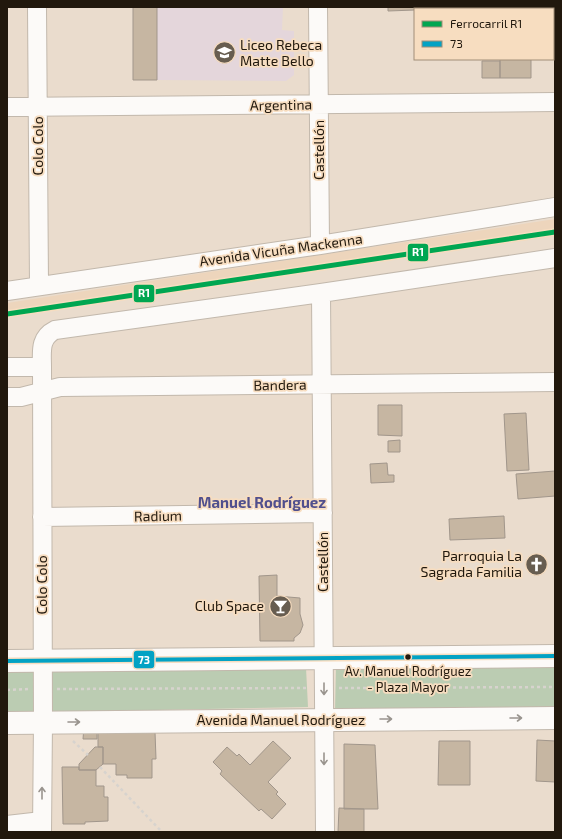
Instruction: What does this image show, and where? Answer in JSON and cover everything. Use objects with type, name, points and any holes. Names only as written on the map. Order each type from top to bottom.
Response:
[{"type":"main road","points":[[7,661],[555,656]]},
{"type":"main road","name":"Avenida Manuel Rodríguez","points":[[7,723],[555,718]]},
{"type":"street","name":"Colo Colo","points":[[37,7],[39,286]]},
{"type":"street","name":"Castellón","points":[[318,7],[320,245]]},
{"type":"street","name":"Argentina","points":[[7,107],[555,102]]},
{"type":"street","name":"Avenida Vicuña Mackenna","points":[[7,290],[320,245],[555,208]]},
{"type":"street","points":[[321,293],[555,258]]},
{"type":"street","name":"Colo Colo","points":[[42,827],[42,367],[43,343],[45,338],[49,333],[55,330],[321,293]]},
{"type":"street","name":"Castellón","points":[[321,293],[325,832]]},
{"type":"street","points":[[7,367],[42,367]]},
{"type":"street","name":"Bandera","points":[[7,397],[21,397],[60,387],[555,382]]},
{"type":"street","name":"Radium","points":[[42,517],[322,513]]},
{"type":"street","points":[[7,825],[42,827]]},
{"type":"path","points":[[7,690],[555,687]]},
{"type":"path","points":[[72,740],[88,755]]},
{"type":"path","points":[[100,767],[162,832]]},
{"type":"shaded area","name":"Liceo Rebeca Matte Bello","points":[[157,7],[283,7],[282,30],[294,31],[294,75],[286,81],[157,80]]},
{"type":"shaded area","points":[[555,219],[555,236],[7,317],[7,303]]},
{"type":"green space","points":[[336,666],[555,667],[555,708],[335,711]]},
{"type":"green space","points":[[306,668],[308,707],[7,713],[7,669]]},
{"type":"building","points":[[133,7],[157,7],[157,80],[133,80]]},
{"type":"building","points":[[388,7],[420,7],[414,8],[414,10],[388,11]]},
{"type":"building","points":[[555,7],[555,15],[554,8],[500,8]]},
{"type":"building","points":[[554,15],[555,15],[554,56]]},
{"type":"building","points":[[500,60],[531,60],[531,78],[500,78]]},
{"type":"building","points":[[482,61],[500,61],[500,78],[482,78]]},
{"type":"building","points":[[378,405],[402,405],[402,436],[378,435]]},
{"type":"building","points":[[526,413],[529,470],[507,471],[504,414]]},
{"type":"building","points":[[400,440],[400,452],[388,452],[388,441]]},
{"type":"building","points":[[387,463],[388,475],[394,475],[394,482],[371,483],[370,464]]},
{"type":"building","points":[[555,471],[555,496],[518,499],[516,474]]},
{"type":"building","points":[[504,516],[505,538],[450,540],[449,519]]},
{"type":"building","name":"Club Space","points":[[277,575],[277,596],[300,598],[300,614],[303,625],[300,633],[294,638],[294,641],[260,641],[259,576]]},
{"type":"building","points":[[84,727],[97,727],[97,739],[83,739]]},
{"type":"building","points":[[155,732],[156,759],[152,759],[152,778],[127,778],[127,775],[116,775],[116,764],[103,764],[103,747],[98,747],[98,733]]},
{"type":"building","points":[[537,740],[555,741],[555,782],[536,781]]},
{"type":"building","points":[[273,741],[291,758],[268,782],[278,792],[276,794],[286,804],[272,819],[261,809],[259,811],[220,774],[222,771],[213,762],[227,747],[237,756],[239,754],[250,765]]},
{"type":"building","points":[[439,741],[470,741],[470,785],[438,785]]},
{"type":"building","points":[[344,744],[375,745],[378,809],[344,809]]},
{"type":"building","points":[[95,747],[103,747],[103,764],[96,770],[79,770],[79,764]]},
{"type":"building","points":[[62,767],[79,767],[79,770],[96,770],[96,786],[104,786],[104,797],[108,797],[108,821],[85,822],[85,824],[63,824]]},
{"type":"building","points":[[339,808],[364,809],[364,832],[338,832]]},
{"type":"rail line","name":"R1","points":[[7,314],[555,232]]},
{"type":"transit line","name":"73","points":[[7,661],[555,656]]},
{"type":"place","name":"Liceo Rebeca Matte Bello","points":[[225,53]]},
{"type":"place","name":"Parroquia La Sagrada Familia","points":[[537,564]]},
{"type":"place","name":"Club Space","points":[[280,606]]},
{"type":"place","name":"Av. Manuel Rodríguez - Plaza Mayor","points":[[408,657]]},
{"type":"district","name":"Manuel Rodríguez","points":[[262,503]]}]
